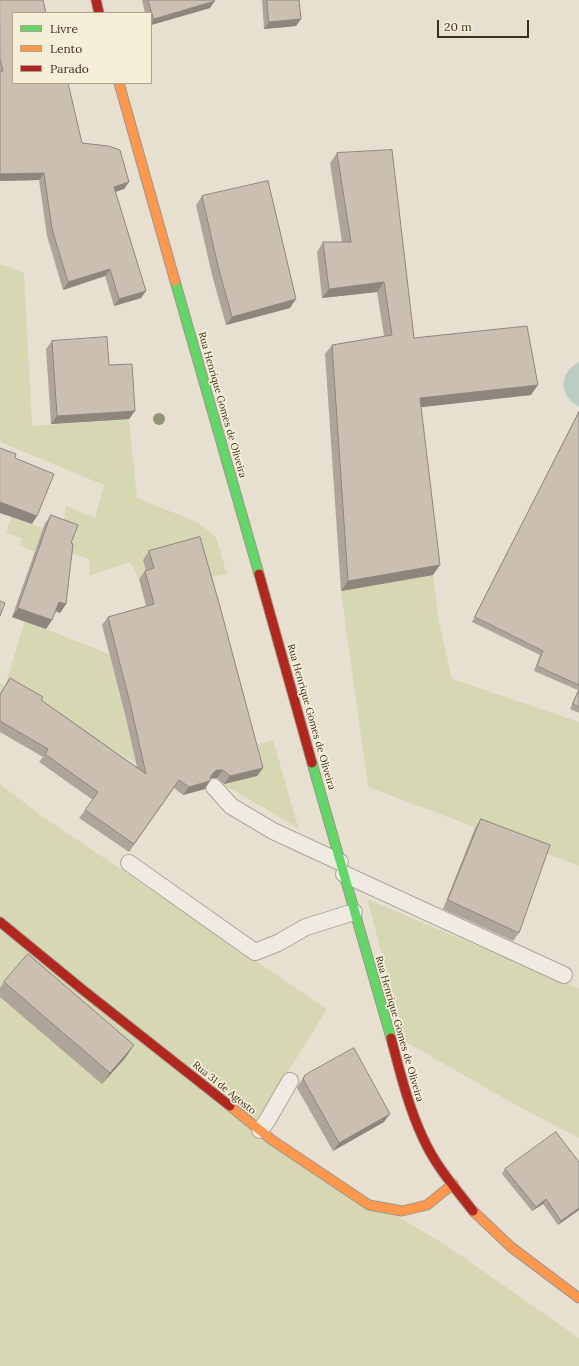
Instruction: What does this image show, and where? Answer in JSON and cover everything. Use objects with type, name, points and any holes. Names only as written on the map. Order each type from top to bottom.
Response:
[{"type":"street","points":[[96,0],[99,12]]},
{"type":"street","name":"Rua Henrique Gomes de Oliveira","points":[[119,84],[412,1113],[423,1139],[437,1164],[474,1212],[511,1246],[579,1298]]},
{"type":"street","name":"Rua 31 de Agosto","points":[[0,922],[83,990],[260,1130],[369,1205],[402,1211],[427,1204],[453,1184]]},
{"type":"lane","points":[[214,787],[231,806],[273,831],[342,868],[564,975]]},
{"type":"lane","points":[[129,863],[255,952],[278,943],[306,927],[354,912]]},
{"type":"lane","points":[[260,1130],[267,1122],[290,1081]]},
{"type":"green space","points":[[0,264],[24,273],[32,426],[129,419],[137,498],[197,522],[216,537],[227,574],[203,579],[144,560],[148,576],[139,579],[130,562],[89,576],[90,559],[65,552],[63,530],[66,506],[95,518],[104,485],[0,442]]},
{"type":"green space","points":[[11,517],[44,528],[35,552],[20,546],[22,538],[6,533]]},
{"type":"green space","points":[[433,575],[439,622],[452,679],[579,722],[579,866],[368,787],[341,591]]},
{"type":"green space","points":[[25,621],[109,654],[136,763],[5,686]]},
{"type":"green space","points":[[0,683],[5,686],[0,694]]},
{"type":"green space","points":[[273,740],[299,830],[289,822],[222,784],[257,776],[249,747]]},
{"type":"green space","points":[[0,784],[42,816],[327,1009],[260,1117],[272,1140],[447,1246],[579,1338],[579,1366],[0,1366]]},
{"type":"green space","points":[[367,899],[579,989],[579,1138],[516,1105],[406,1042]]},
{"type":"shaded area","points":[[579,362],[579,407],[568,397],[565,391],[564,378],[567,372]]},
{"type":"building","points":[[0,0],[43,0],[46,12],[12,12],[12,84],[68,84],[82,143],[108,146],[120,150],[129,182],[114,187],[146,291],[119,299],[110,269],[68,282],[52,229],[44,173],[0,174],[0,72],[3,71],[0,59]]},
{"type":"building","points":[[148,0],[215,1],[154,19]]},
{"type":"building","points":[[267,0],[299,0],[301,19],[269,22]]},
{"type":"building","points":[[392,150],[414,338],[527,326],[538,385],[420,398],[440,565],[348,581],[332,345],[392,335],[384,282],[329,289],[323,242],[351,242],[337,153]]},
{"type":"building","points":[[268,181],[296,299],[232,317],[218,266],[202,196]]},
{"type":"building","points":[[107,337],[109,365],[132,364],[135,411],[57,416],[52,341]]},
{"type":"building","points":[[579,412],[579,685],[537,666],[543,651],[475,617]]},
{"type":"building","points":[[0,448],[16,454],[15,458],[54,474],[37,516],[0,502]]},
{"type":"building","points":[[51,515],[78,525],[71,543],[73,544],[66,604],[59,602],[52,620],[18,608]]},
{"type":"building","points":[[200,537],[263,768],[230,776],[223,770],[217,770],[211,776],[210,781],[189,787],[179,780],[134,844],[85,810],[98,792],[45,754],[48,749],[0,721],[0,695],[10,678],[43,697],[41,700],[146,774],[108,617],[154,604],[145,571],[154,568],[149,551]]},
{"type":"building","points":[[0,601],[5,603],[0,616]]},
{"type":"building","points":[[579,690],[579,707],[573,704]]},
{"type":"building","points":[[481,819],[550,845],[519,933],[448,900]]},
{"type":"building","points":[[28,954],[134,1045],[110,1073],[4,982]]},
{"type":"building","points":[[354,1048],[390,1114],[339,1143],[303,1079],[305,1075]]},
{"type":"building","points":[[556,1132],[579,1162],[579,1208],[561,1221],[546,1199],[536,1207],[505,1169]]},
{"type":"traffic: fast","points":[[175,281],[259,574]]},
{"type":"traffic: fast","points":[[312,763],[391,1038]]},
{"type":"traffic: slow","points":[[119,84],[175,281]]},
{"type":"traffic: slow","points":[[230,1106],[272,1140],[369,1205],[402,1211],[427,1205],[453,1184]]},
{"type":"traffic: slow","points":[[473,1211],[511,1247],[579,1298]]},
{"type":"traffic: jam","points":[[96,0],[99,12]]},
{"type":"traffic: jam","points":[[259,574],[312,763]]},
{"type":"traffic: jam","points":[[0,922],[83,990],[230,1106]]},
{"type":"traffic: jam","points":[[391,1038],[401,1076],[423,1138],[439,1167],[473,1211]]}]
